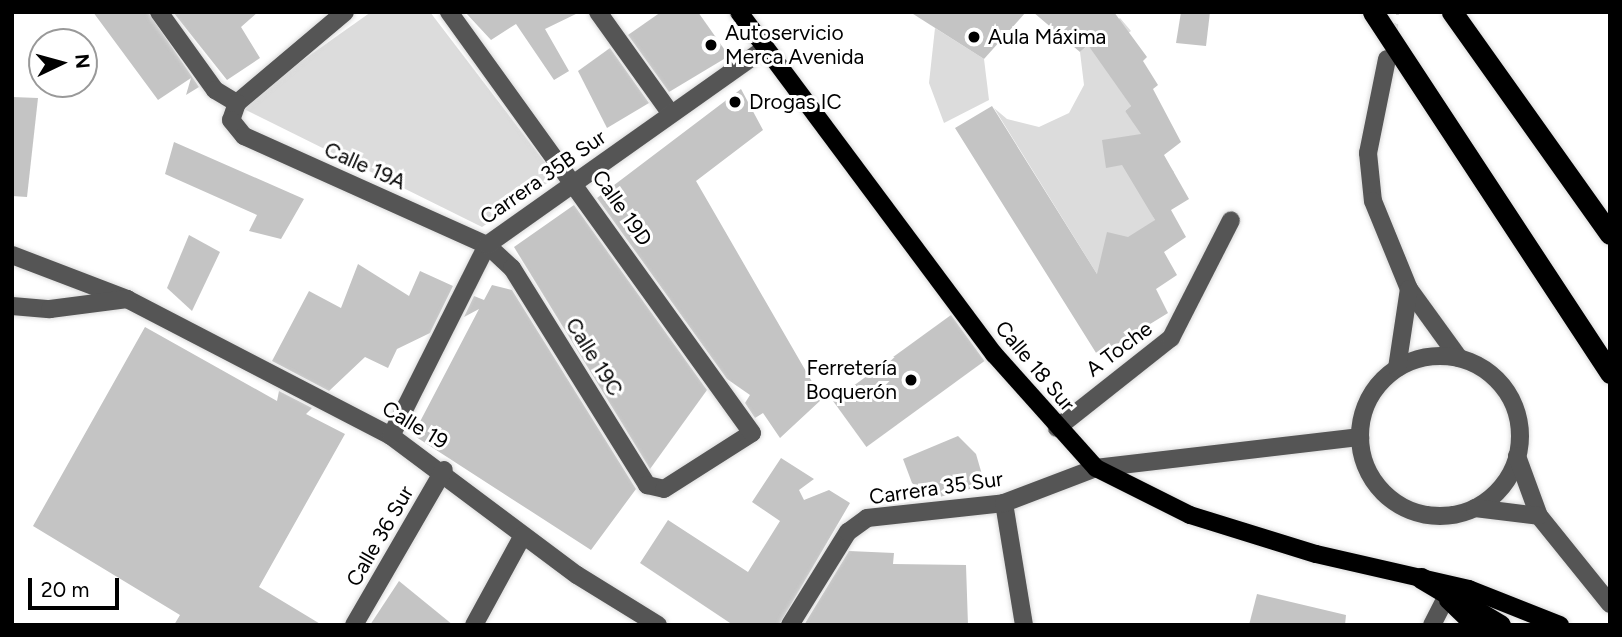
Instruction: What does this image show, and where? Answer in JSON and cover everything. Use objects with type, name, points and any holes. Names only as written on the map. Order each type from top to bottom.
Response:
[{"type":"highway","points":[[1373,12],[1610,373]]},
{"type":"highway","points":[[1452,12],[1610,234]]},
{"type":"highway","points":[[1421,578],[1500,625]]},
{"type":"main road","name":"Calle 18 Sur","points":[[739,12],[1057,428],[1096,468],[1190,515],[1518,605],[1560,625]]},
{"type":"main road","points":[[1421,578],[1474,625]]},
{"type":"street","name":"Calle 19A","points":[[159,12],[234,112],[244,136],[487,245]]},
{"type":"street","points":[[234,112],[345,12]]},
{"type":"street","name":"Calle 19D","points":[[449,12],[576,181],[752,433],[664,489]]},
{"type":"street","points":[[598,12],[671,114]]},
{"type":"street","name":"Carrera 35B Sur","points":[[391,436],[487,245],[765,48]]},
{"type":"street","points":[[1387,59],[1373,104],[1370,165],[1387,247],[1409,289],[1459,358],[1501,384],[1520,431],[1517,456],[1502,487],[1475,508]]},
{"type":"street","name":"A Toche","points":[[1057,428],[1171,338],[1231,220]]},
{"type":"street","name":"Calle 19C","points":[[487,245],[512,268],[647,485],[664,489]]},
{"type":"street","name":"Calle 19","points":[[12,255],[127,299],[391,436],[444,470],[523,535],[626,608],[658,625]]},
{"type":"street","points":[[1397,368],[1409,289]]},
{"type":"street","points":[[12,306],[50,309],[127,299]]},
{"type":"street","points":[[1459,358],[1427,357],[1397,368],[1377,387],[1360,437],[1371,476],[1398,505],[1436,516],[1475,508],[1539,516]]},
{"type":"street","name":"Carrera 35 Sur","points":[[790,625],[848,532],[867,518],[1004,503],[1096,468],[1360,437]]},
{"type":"street","points":[[1517,456],[1539,516],[1610,604]]},
{"type":"street","name":"Calle 36 Sur","points":[[354,625],[444,470]]},
{"type":"street","points":[[1004,503],[1024,625]]},
{"type":"street","points":[[474,625],[523,535]]},
{"type":"street","points":[[1432,625],[1446,598]]},
{"type":"street","points":[[620,625],[626,608]]},
{"type":"shaded area","points":[[371,12],[430,12],[556,177],[482,227],[238,106]]},
{"type":"shaded area","points":[[1120,18],[1131,31],[1102,53],[1131,106],[1125,111],[1174,172],[1141,193],[1155,220],[1120,311],[994,108],[1007,119],[1039,127],[1069,113],[1084,85],[1080,52]]},
{"type":"shaded area","points":[[935,28],[984,59],[989,100],[944,123],[929,83]]},
{"type":"building","points":[[93,12],[148,12],[199,87],[186,95],[191,78],[158,100]]},
{"type":"building","points":[[173,12],[258,12],[241,27],[260,58],[227,80]]},
{"type":"building","points":[[465,12],[580,12],[545,29],[569,71],[554,80],[516,24],[491,40]]},
{"type":"building","points":[[661,12],[698,12],[729,56],[669,92],[628,35]]},
{"type":"building","name":"Aula Máxima","points":[[910,12],[1026,12],[984,59]]},
{"type":"building","points":[[1033,12],[1114,12],[1147,57],[1143,61],[1158,85],[1153,89],[1181,142],[1164,155],[1189,199],[1171,210],[1186,237],[1164,252],[1177,275],[1156,289],[1168,313],[1098,356],[955,128],[992,106],[1097,274],[1107,232],[1128,237],[1155,220],[1122,165],[1106,168],[1102,140],[1141,134],[1125,111],[1131,106],[1088,45],[1080,52]]},
{"type":"building","points":[[1181,12],[1210,12],[1206,46],[1176,43]]},
{"type":"building","points":[[610,48],[649,103],[607,128],[578,71]]},
{"type":"building","points":[[741,89],[763,130],[696,181],[822,399],[780,438],[763,413],[755,418],[745,403],[750,395],[727,379],[597,198]]},
{"type":"building","points":[[12,97],[38,98],[27,197],[12,196]]},
{"type":"building","points":[[174,142],[304,199],[281,239],[249,231],[257,215],[165,174]]},
{"type":"building","points":[[574,205],[707,390],[650,469],[514,247]]},
{"type":"building","points":[[189,235],[220,252],[192,311],[167,288]]},
{"type":"building","points":[[358,264],[409,296],[420,271],[453,286],[430,333],[397,349],[388,368],[365,357],[329,391],[272,361],[309,291],[341,308]]},
{"type":"building","points":[[492,285],[512,290],[636,489],[591,550],[413,435],[479,309],[464,317],[474,296],[484,300]]},
{"type":"building","name":"Ferretería Boquerón","points":[[951,315],[985,361],[866,447],[833,401]]},
{"type":"building","points":[[145,327],[277,401],[279,391],[312,408],[306,414],[345,434],[259,587],[322,625],[174,625],[180,615],[33,526]]},
{"type":"building","points":[[958,436],[976,454],[985,485],[932,499],[912,483],[903,459]]},
{"type":"building","points":[[781,458],[814,479],[799,490],[804,500],[829,490],[850,503],[779,625],[733,625],[640,563],[668,520],[748,572],[780,521],[752,502]]},
{"type":"building","points":[[849,551],[894,553],[893,564],[966,565],[968,625],[804,625]]},
{"type":"building","points":[[399,581],[453,625],[370,625]]},
{"type":"building","points":[[1257,594],[1346,615],[1345,625],[1249,625]]},
{"type":"tunnel","points":[[1388,41],[1390,12]]},
{"type":"place","name":"Aula Máxima","points":[[974,37]]},
{"type":"place","name":"Autoservicio Merca Avenida","points":[[711,45]]},
{"type":"place","name":"Drogas IC","points":[[735,102]]},
{"type":"place","name":"Ferretería Boquerón","points":[[911,380]]}]
